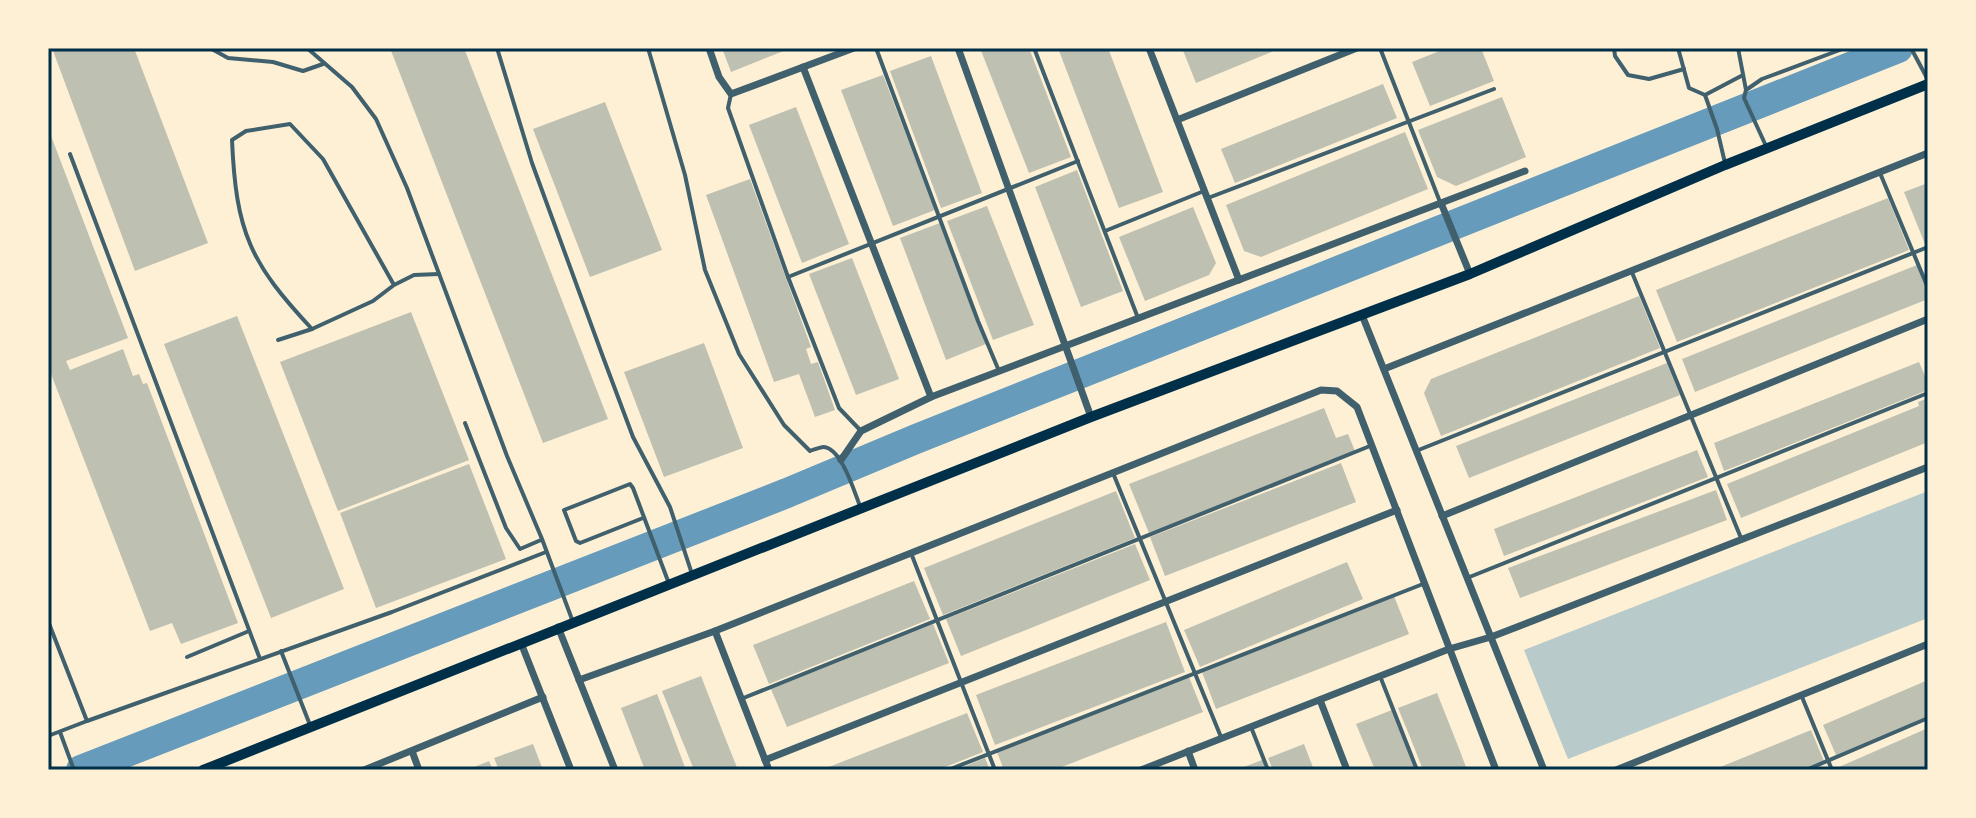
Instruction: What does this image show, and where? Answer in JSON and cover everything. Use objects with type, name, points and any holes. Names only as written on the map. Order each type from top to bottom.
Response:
[{"type":"main road","points":[[203,770],[1091,417],[1470,274],[1928,82]]},
{"type":"street","points":[[709,48],[719,77],[731,94],[854,48]]},
{"type":"street","points":[[958,48],[1091,417]]},
{"type":"street","points":[[1149,48],[1239,280]]},
{"type":"street","points":[[1177,120],[1357,48]]},
{"type":"street","points":[[803,67],[931,397]]},
{"type":"street","points":[[1384,369],[1928,153]]},
{"type":"street","points":[[841,460],[861,431],[931,397],[1525,171]]},
{"type":"street","points":[[1441,203],[1470,274]]},
{"type":"street","points":[[1362,315],[1544,770]]},
{"type":"street","points":[[1442,516],[1928,319]]},
{"type":"street","points":[[579,680],[715,631],[1321,390],[1337,391],[1357,407],[1373,444],[1423,584],[1496,770]]},
{"type":"street","points":[[1141,770],[1928,467]]},
{"type":"street","points":[[765,760],[1397,510]]},
{"type":"street","points":[[558,627],[615,770]]},
{"type":"street","points":[[715,631],[769,770]]},
{"type":"street","points":[[521,643],[571,770]]},
{"type":"street","points":[[1616,770],[1928,644]]},
{"type":"street","points":[[364,770],[543,697]]},
{"type":"street","points":[[1320,700],[1347,770]]},
{"type":"street","points":[[412,751],[419,770]]},
{"type":"street","points":[[1188,751],[1195,770]]},
{"type":"lane","points":[[210,48],[228,58],[273,62],[303,71],[323,64]]},
{"type":"lane","points":[[307,48],[352,87],[376,119],[407,188],[573,622]]},
{"type":"lane","points":[[497,48],[532,163],[633,437],[670,507],[692,574]]},
{"type":"lane","points":[[648,48],[685,175],[705,270],[739,354],[784,425],[810,451],[822,446],[831,449],[841,460],[861,508]]},
{"type":"lane","points":[[876,48],[1000,371]]},
{"type":"lane","points":[[1034,48],[1139,319]]},
{"type":"lane","points":[[1380,48],[1441,203]]},
{"type":"lane","points":[[1614,48],[1615,56],[1628,75],[1649,79],[1684,69]]},
{"type":"lane","points":[[1678,48],[1689,88],[1705,95]]},
{"type":"lane","points":[[1738,48],[1746,90],[1744,98],[1767,149]]},
{"type":"lane","points":[[1746,90],[1762,79],[1845,48]]},
{"type":"lane","points":[[1911,50],[1928,82]]},
{"type":"lane","points":[[1705,95],[1743,75]]},
{"type":"lane","points":[[1105,231],[1494,89]]},
{"type":"lane","points":[[731,94],[728,108],[788,277],[839,408],[861,431]]},
{"type":"lane","points":[[1705,95],[1725,165]]},
{"type":"lane","points":[[312,329],[276,290],[254,255],[240,220],[232,140],[246,131],[290,124],[323,159],[394,285]]},
{"type":"lane","points":[[70,154],[260,659]]},
{"type":"lane","points":[[788,277],[1078,161]]},
{"type":"lane","points":[[1879,171],[1928,288]]},
{"type":"lane","points":[[1416,451],[1928,247]]},
{"type":"lane","points":[[1631,270],[1742,539]]},
{"type":"lane","points":[[278,340],[312,329],[373,301],[414,275],[439,274]]},
{"type":"lane","points":[[1467,578],[1928,393]]},
{"type":"lane","points":[[465,423],[506,528],[528,559]]},
{"type":"lane","points":[[741,699],[1373,444]]},
{"type":"lane","points":[[1113,473],[1222,738]]},
{"type":"lane","points":[[643,518],[580,543],[576,541],[564,510],[630,484],[670,584]]},
{"type":"lane","points":[[520,549],[542,539]]},
{"type":"lane","points":[[48,736],[392,612],[546,552]]},
{"type":"lane","points":[[911,553],[995,770]]},
{"type":"lane","points":[[948,770],[1423,584]]},
{"type":"lane","points":[[48,621],[87,721]]},
{"type":"lane","points":[[187,657],[249,631]]},
{"type":"lane","points":[[281,651],[311,727]]},
{"type":"lane","points":[[1380,676],[1417,770]]},
{"type":"lane","points":[[1801,694],[1832,770]]},
{"type":"lane","points":[[1806,770],[1928,718]]},
{"type":"lane","points":[[1251,727],[1268,770]]},
{"type":"lane","points":[[60,732],[74,770]]},
{"type":"shaded area","points":[[1928,491],[1928,618],[1568,759],[1524,650]]},
{"type":"building","points":[[52,48],[134,48],[208,243],[135,271]]},
{"type":"building","points":[[390,48],[464,48],[608,419],[543,443]]},
{"type":"building","points":[[722,48],[791,48],[731,72]]},
{"type":"building","points":[[980,48],[1029,48],[1071,157],[1029,173]]},
{"type":"building","points":[[1058,48],[1108,48],[1163,192],[1119,208]]},
{"type":"building","points":[[1182,48],[1281,48],[1196,83]]},
{"type":"building","points":[[1447,48],[1481,48],[1494,81],[1430,106],[1412,62]]},
{"type":"building","points":[[931,56],[982,193],[941,208],[890,71]]},
{"type":"building","points":[[883,75],[935,210],[893,226],[841,90]]},
{"type":"building","points":[[1383,84],[1397,118],[1235,183],[1221,149]]},
{"type":"building","points":[[1502,97],[1526,157],[1456,186],[1437,177],[1418,130]]},
{"type":"building","points":[[605,102],[662,250],[590,277],[533,129]]},
{"type":"building","points":[[796,107],[849,244],[802,263],[749,125]]},
{"type":"building","points":[[48,128],[128,338],[66,361],[70,370],[123,349],[133,376],[139,374],[143,384],[147,383],[238,623],[181,644],[172,623],[150,631],[48,366]]},
{"type":"building","points":[[1405,132],[1428,189],[1261,257],[1244,251],[1226,205]]},
{"type":"building","points":[[1077,170],[1123,291],[1081,307],[1035,187]]},
{"type":"building","points":[[750,179],[811,347],[806,349],[811,364],[818,362],[835,410],[815,417],[799,374],[774,382],[706,195]]},
{"type":"building","points":[[1928,183],[1928,243],[1925,244],[1904,192]]},
{"type":"building","points":[[1888,198],[1909,250],[1677,342],[1656,290]]},
{"type":"building","points":[[987,206],[1034,325],[993,340],[947,221]]},
{"type":"building","points":[[1193,207],[1216,263],[1209,275],[1145,301],[1119,237]]},
{"type":"building","points":[[940,223],[986,344],[946,360],[900,238]]},
{"type":"building","points":[[852,258],[899,379],[856,395],[809,274]]},
{"type":"building","points":[[1917,265],[1928,299],[1695,392],[1682,359]]},
{"type":"building","points":[[1639,296],[1660,348],[1441,436],[1424,393],[1431,379]]},
{"type":"building","points":[[411,312],[469,460],[338,511],[280,362]]},
{"type":"building","points":[[237,316],[344,589],[271,618],[164,344]]},
{"type":"building","points":[[704,343],[743,448],[664,477],[624,372]]},
{"type":"building","points":[[1919,362],[1928,390],[1724,471],[1714,443]]},
{"type":"building","points":[[1667,363],[1680,395],[1469,478],[1456,446]]},
{"type":"building","points":[[1928,398],[1928,442],[1741,518],[1727,484],[1919,406],[1918,402]]},
{"type":"building","points":[[1324,408],[1336,438],[1348,434],[1355,451],[1149,533],[1129,484]]},
{"type":"building","points":[[1697,450],[1708,477],[1504,556],[1494,529]]},
{"type":"building","points":[[1341,463],[1356,502],[1165,576],[1150,537]]},
{"type":"building","points":[[469,464],[506,559],[376,608],[340,513]]},
{"type":"building","points":[[1716,490],[1727,520],[1520,598],[1508,568]]},
{"type":"building","points":[[1116,491],[1135,538],[943,615],[924,568]]},
{"type":"building","points":[[1135,544],[1150,580],[961,656],[946,619]]},
{"type":"building","points":[[1347,562],[1363,599],[1200,667],[1184,630]]},
{"type":"building","points":[[914,581],[930,619],[769,684],[753,645]]},
{"type":"building","points":[[1394,596],[1409,634],[1216,709],[1202,672]]},
{"type":"building","points":[[1166,622],[1185,672],[995,745],[976,695]]},
{"type":"building","points":[[933,624],[949,663],[787,727],[771,689]]},
{"type":"building","points":[[701,676],[738,770],[694,770],[662,691]]},
{"type":"building","points":[[1189,677],[1203,712],[1054,770],[1004,770],[997,752]]},
{"type":"building","points":[[1928,680],[1928,716],[1836,755],[1823,725]]},
{"type":"building","points":[[1437,693],[1467,770],[1423,770],[1398,708]]},
{"type":"building","points":[[657,694],[686,770],[645,770],[621,708]]},
{"type":"building","points":[[1392,710],[1416,770],[1375,770],[1356,724]]},
{"type":"building","points":[[967,713],[983,752],[953,764],[936,770],[821,770]]},
{"type":"building","points":[[1928,728],[1928,770],[1841,770],[1839,767]]},
{"type":"building","points":[[1811,730],[1824,761],[1801,770],[1713,770]]},
{"type":"building","points":[[533,744],[543,770],[499,770],[494,758]]},
{"type":"building","points":[[1304,744],[1314,770],[1273,770],[1268,758]]},
{"type":"building","points":[[985,758],[990,770],[956,770]]},
{"type":"building","points":[[1262,760],[1266,770],[1236,770]]},
{"type":"building","points":[[489,761],[493,770],[467,770]]},
{"type":"waterway","points":[[81,770],[787,493],[1898,48]]}]
